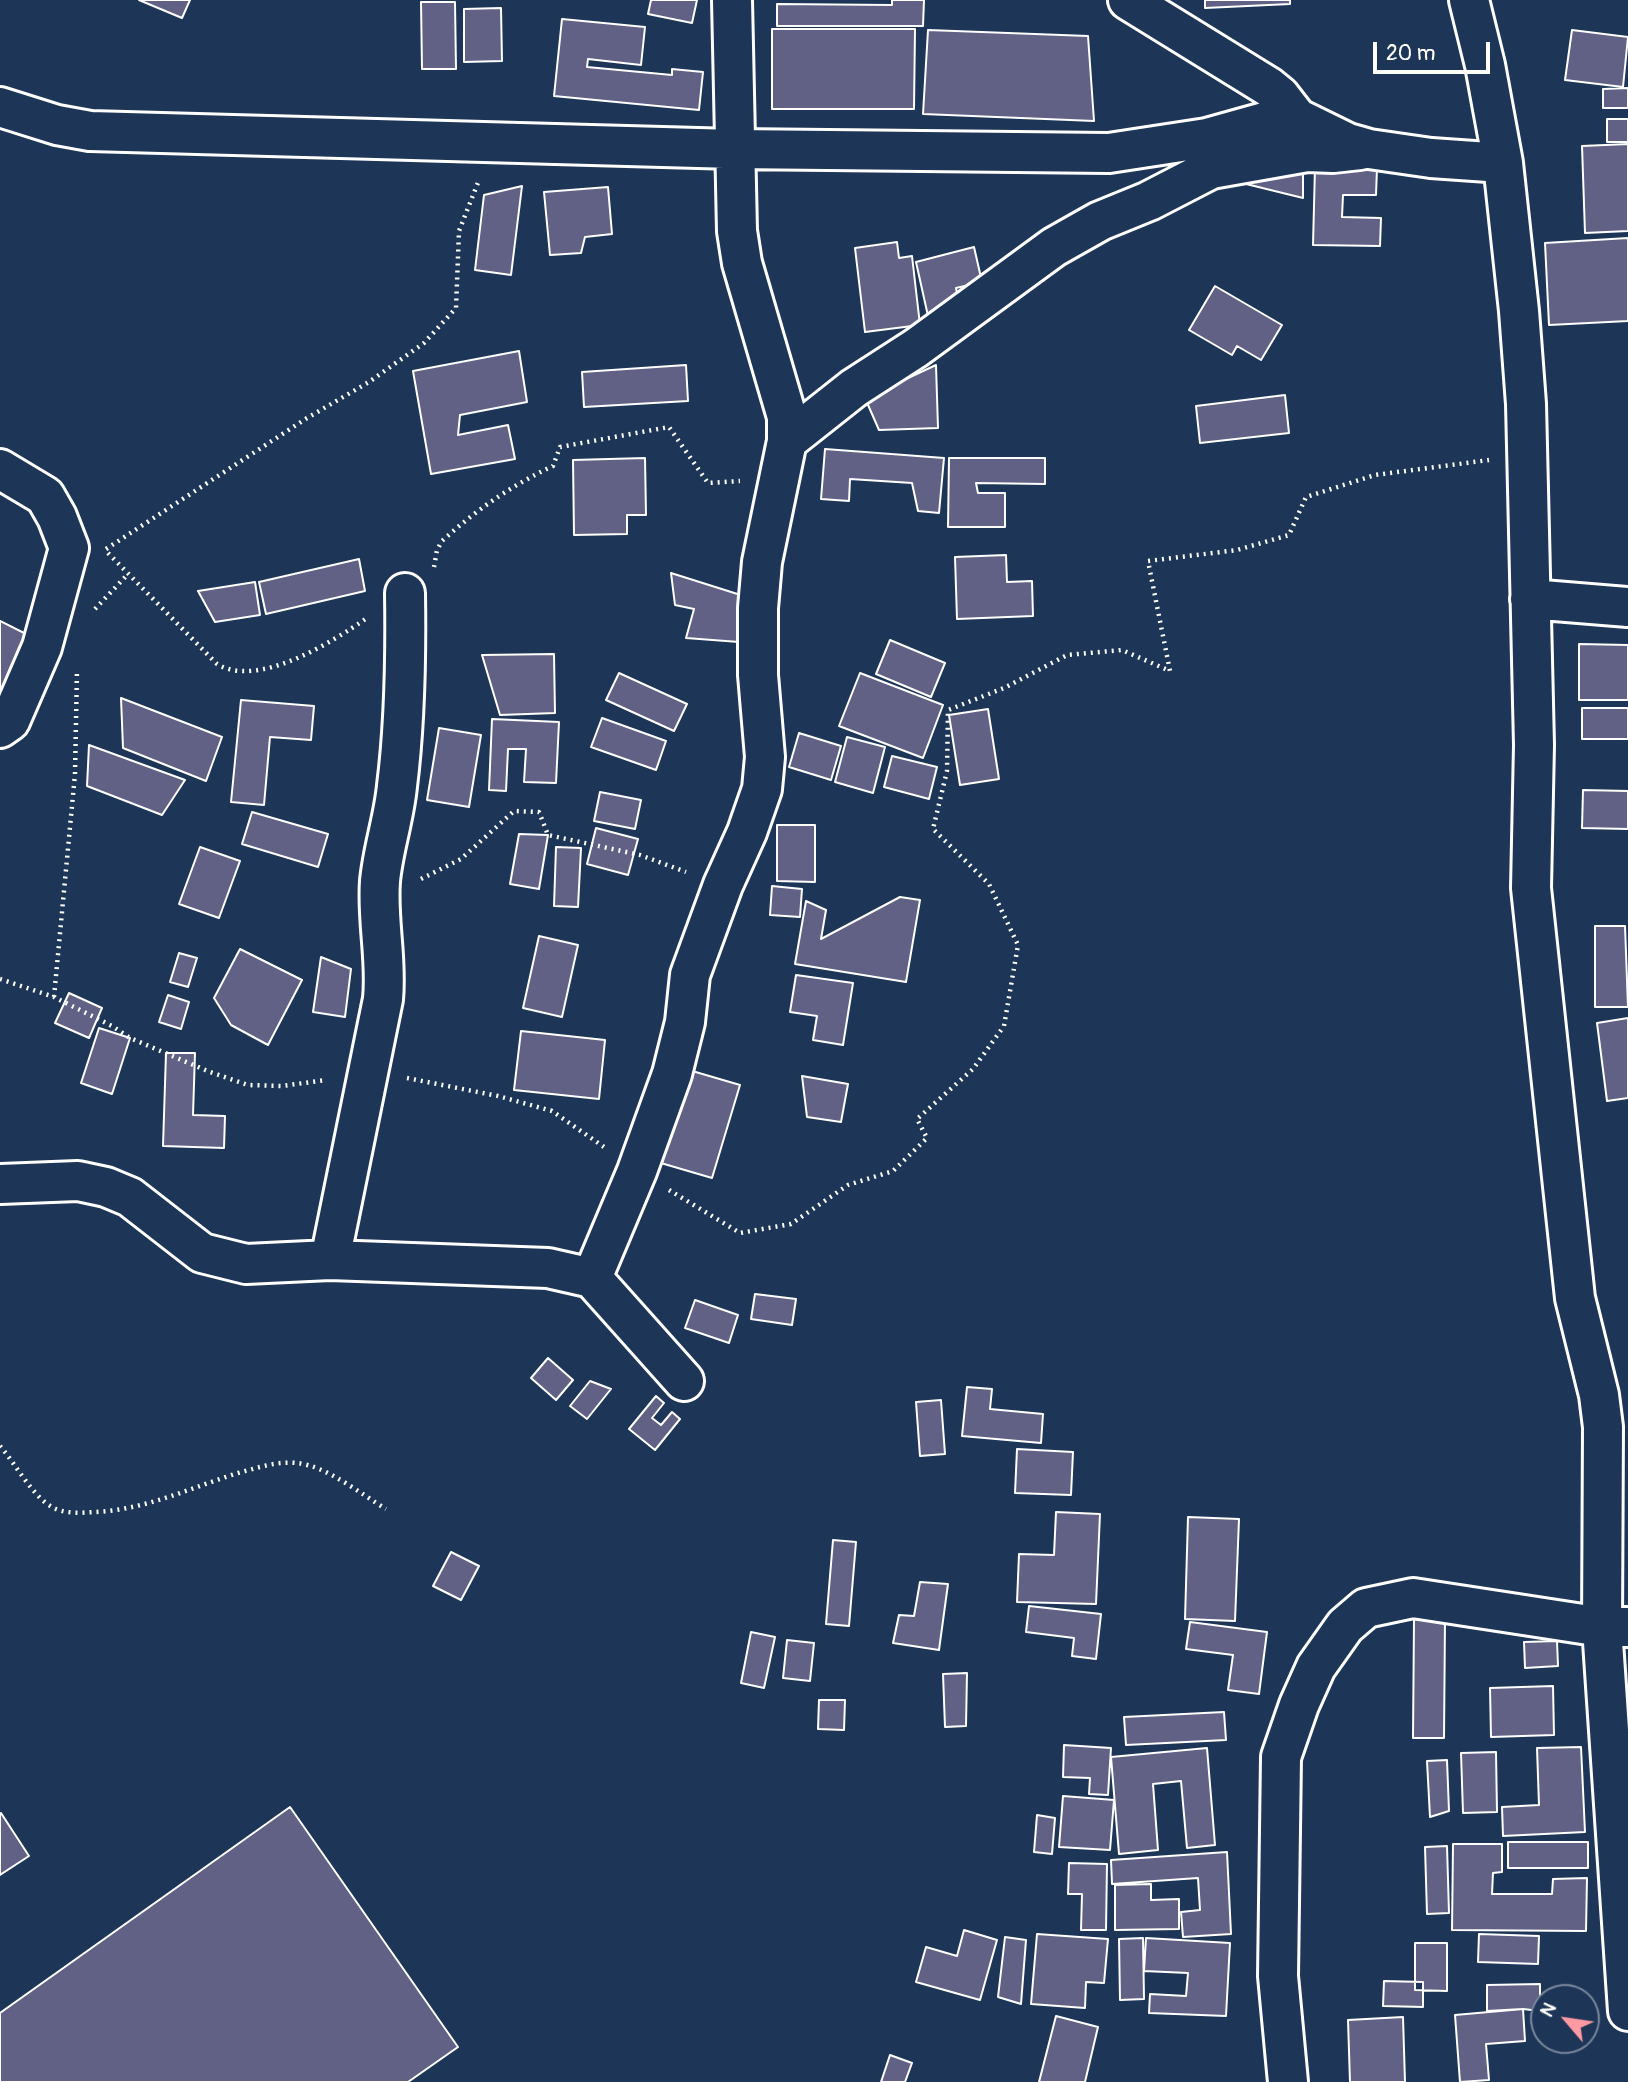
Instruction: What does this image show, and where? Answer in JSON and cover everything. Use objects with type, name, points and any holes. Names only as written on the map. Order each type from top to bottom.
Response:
[{"type":"street","points":[[592,1278],[637,1171],[672,1073],[685,1022],[690,975],[762,789],[765,757],[758,676],[758,608],[762,562],[788,441],[787,417],[742,263],[737,231],[732,0]]},
{"type":"street","points":[[1128,0],[1269,87],[1280,96],[1297,118],[1348,143],[1369,149],[1431,158],[1503,163]]},
{"type":"street","points":[[1469,0],[1485,65],[1503,163],[1519,311],[1531,599],[1534,745],[1531,888],[1575,1298],[1599,1395],[1603,1426],[1615,1627],[1628,2011]]},
{"type":"street","points":[[0,107],[57,125],[90,131],[734,149],[1108,153],[1207,138],[1275,119],[1297,118]]},
{"type":"street","points":[[788,441],[853,388],[916,348],[1054,247],[1100,220],[1149,201],[1211,169],[1307,152],[1334,153],[1369,149]]},
{"type":"street","points":[[0,468],[45,496],[69,548],[42,647],[10,721],[0,728]]},
{"type":"street","points":[[330,1260],[383,999],[386,971],[379,907],[380,880],[398,781],[406,669],[405,593]]},
{"type":"street","points":[[1531,599],[1628,607]]},
{"type":"street","points":[[0,1184],[78,1181],[106,1187],[130,1197],[202,1253],[226,1261],[246,1264],[330,1260],[548,1268],[592,1278],[684,1381]]},
{"type":"street","points":[[1288,2082],[1278,1976],[1280,1756],[1316,1667],[1345,1626],[1366,1608],[1413,1598],[1615,1627]]},
{"type":"path","points":[[505,143],[482,171],[459,231],[456,308],[424,343],[369,382],[284,433],[105,550],[217,664],[227,670],[248,672],[291,662],[362,622],[430,575],[436,565],[437,550],[442,541],[492,499],[553,467],[560,447],[669,427],[708,483],[741,481]]},
{"type":"path","points":[[0,979],[54,997],[130,1038],[210,1072],[248,1084],[282,1086],[316,1083],[367,1071],[498,1096],[552,1111],[637,1171],[740,1233],[791,1224],[848,1185],[893,1171],[927,1138],[917,1119],[973,1069],[1004,1026],[1018,944],[989,884],[933,830],[947,771],[948,710],[1004,688],[1067,655],[1122,650],[1170,671],[1148,561],[1237,550],[1289,535],[1306,497],[1375,475],[1527,454]]},
{"type":"path","points":[[92,614],[98,604],[128,574]]},
{"type":"path","points":[[54,997],[75,774],[77,657]]},
{"type":"path","points":[[379,907],[425,876],[461,859],[514,811],[539,812],[548,835],[640,855],[723,885]]},
{"type":"path","points":[[0,1446],[32,1489],[52,1507],[74,1513],[106,1512],[147,1504],[270,1464],[297,1463],[319,1469],[386,1509]]},
{"type":"building","points":[[139,0],[190,0],[182,18]]},
{"type":"building","points":[[651,0],[697,0],[692,23],[648,14]]},
{"type":"building","points":[[892,0],[924,0],[923,26],[777,26],[777,4],[892,5]]},
{"type":"building","points":[[1205,0],[1290,0],[1290,4],[1205,8]]},
{"type":"building","points":[[421,2],[455,2],[456,69],[422,69]]},
{"type":"building","points":[[501,8],[502,61],[464,62],[464,9]]},
{"type":"building","points":[[562,19],[645,27],[641,65],[588,59],[587,67],[672,75],[672,69],[703,72],[699,110],[554,96]]},
{"type":"building","points":[[772,29],[915,29],[914,109],[772,109]]},
{"type":"building","points":[[928,30],[1088,36],[1094,121],[923,114]]},
{"type":"building","points":[[1572,30],[1628,37],[1623,87],[1565,80]]},
{"type":"building","points":[[1628,88],[1628,108],[1603,108],[1603,89]]},
{"type":"building","points":[[1607,119],[1628,119],[1628,142],[1607,142]]},
{"type":"building","points":[[1628,144],[1628,231],[1585,233],[1582,146]]},
{"type":"building","points":[[1315,167],[1377,168],[1376,195],[1343,195],[1342,217],[1381,218],[1380,246],[1313,245]]},
{"type":"building","points":[[1303,169],[1303,198],[1238,182]]},
{"type":"building","points":[[522,186],[511,275],[475,270],[484,195]]},
{"type":"building","points":[[608,187],[612,234],[585,237],[581,253],[550,255],[544,192]]},
{"type":"building","points":[[1628,238],[1628,321],[1549,325],[1545,243]]},
{"type":"building","points":[[897,242],[899,258],[912,256],[920,325],[865,332],[855,248]]},
{"type":"building","points":[[974,247],[982,282],[956,288],[960,307],[930,325],[916,262]]},
{"type":"building","points":[[1215,286],[1282,325],[1261,360],[1237,346],[1232,355],[1189,330]]},
{"type":"building","points":[[519,351],[527,402],[460,415],[458,435],[508,425],[515,459],[431,474],[413,371]]},
{"type":"building","points":[[686,365],[688,401],[584,407],[582,372]]},
{"type":"building","points":[[936,365],[938,428],[879,430],[865,398]]},
{"type":"building","points":[[1285,395],[1289,433],[1200,443],[1196,406]]},
{"type":"building","points":[[825,449],[944,458],[939,513],[918,511],[912,483],[850,479],[849,501],[821,499]]},
{"type":"building","points":[[645,458],[646,515],[627,515],[627,534],[574,535],[573,460]]},
{"type":"building","points":[[949,458],[1045,458],[1045,484],[976,483],[978,493],[1005,493],[1005,527],[948,527]]},
{"type":"building","points":[[1006,555],[1007,582],[1032,581],[1033,616],[957,619],[955,557]]},
{"type":"building","points":[[359,559],[365,591],[266,614],[259,582]]},
{"type":"building","points":[[671,573],[747,597],[739,642],[686,638],[694,609],[675,605]]},
{"type":"building","points":[[255,582],[260,615],[215,622],[198,591]]},
{"type":"building","points":[[0,621],[34,638],[5,693],[0,691]]},
{"type":"building","points":[[890,640],[945,663],[931,697],[876,674]]},
{"type":"building","points":[[1579,644],[1628,645],[1628,700],[1579,700]]},
{"type":"building","points":[[554,654],[555,713],[500,715],[482,655]]},
{"type":"building","points":[[619,673],[687,704],[674,731],[606,700]]},
{"type":"building","points":[[860,673],[943,705],[923,758],[839,726]]},
{"type":"building","points":[[121,698],[222,737],[206,781],[123,748]]},
{"type":"building","points":[[241,700],[314,706],[311,740],[270,737],[264,805],[231,802]]},
{"type":"building","points":[[1582,708],[1628,708],[1628,739],[1582,739]]},
{"type":"building","points":[[988,709],[999,779],[960,785],[949,715]]},
{"type":"building","points":[[602,718],[666,741],[656,770],[591,747]]},
{"type":"building","points":[[492,719],[559,722],[556,783],[524,782],[526,749],[508,749],[506,791],[489,790]]},
{"type":"building","points":[[439,728],[481,735],[469,807],[427,800]]},
{"type":"building","points":[[799,733],[841,746],[831,780],[789,767]]},
{"type":"building","points":[[847,737],[885,747],[873,793],[835,782]]},
{"type":"building","points":[[89,745],[185,780],[162,815],[87,786]]},
{"type":"building","points":[[892,756],[937,767],[929,799],[884,787]]},
{"type":"building","points":[[1583,790],[1628,791],[1628,829],[1582,828]]},
{"type":"building","points":[[600,792],[641,800],[635,829],[594,821]]},
{"type":"building","points":[[252,812],[328,834],[318,867],[242,844]]},
{"type":"building","points":[[777,825],[815,825],[815,882],[777,881]]},
{"type":"building","points":[[596,828],[638,839],[628,875],[587,864]]},
{"type":"building","points":[[519,834],[548,835],[539,889],[510,884]]},
{"type":"building","points":[[200,847],[240,861],[219,918],[179,904]]},
{"type":"building","points":[[556,847],[581,848],[578,907],[554,906]]},
{"type":"building","points":[[772,886],[802,889],[800,917],[770,915]]},
{"type":"building","points":[[900,897],[920,900],[906,982],[795,964],[806,901],[826,910],[821,939]]},
{"type":"building","points":[[1595,926],[1625,926],[1628,1007],[1595,1007]]},
{"type":"building","points":[[539,936],[578,945],[562,1017],[523,1008]]},
{"type":"building","points":[[240,949],[302,980],[268,1045],[231,1025],[214,998]]},
{"type":"building","points":[[179,953],[197,958],[188,987],[170,982]]},
{"type":"building","points":[[321,957],[351,969],[345,1017],[313,1012]]},
{"type":"building","points":[[796,975],[853,983],[843,1045],[813,1040],[817,1016],[790,1012]]},
{"type":"building","points":[[69,993],[102,1008],[89,1038],[55,1023]]},
{"type":"building","points":[[168,995],[189,1002],[181,1029],[159,1022]]},
{"type":"building","points":[[1628,1018],[1628,1098],[1607,1101],[1597,1023]]},
{"type":"building","points":[[99,1028],[130,1038],[112,1094],[81,1083]]},
{"type":"building","points":[[521,1031],[605,1040],[599,1099],[514,1090]]},
{"type":"building","points":[[166,1053],[195,1053],[193,1115],[225,1116],[224,1148],[163,1146]]},
{"type":"building","points":[[682,1068],[740,1085],[712,1178],[654,1161]]},
{"type":"building","points":[[802,1076],[848,1084],[841,1122],[807,1117]]},
{"type":"building","points":[[755,1294],[796,1299],[792,1325],[751,1319]]},
{"type":"building","points":[[695,1300],[738,1315],[729,1343],[685,1328]]},
{"type":"building","points":[[548,1358],[573,1380],[556,1400],[531,1378]]},
{"type":"building","points":[[590,1381],[611,1389],[587,1419],[570,1406]]},
{"type":"building","points":[[967,1387],[992,1389],[990,1409],[1043,1414],[1041,1443],[962,1436]]},
{"type":"building","points":[[656,1396],[664,1403],[652,1418],[661,1425],[672,1412],[680,1419],[655,1450],[629,1429]]},
{"type":"building","points":[[941,1400],[945,1454],[920,1456],[916,1402]]},
{"type":"building","points":[[1017,1449],[1073,1452],[1071,1495],[1015,1493]]},
{"type":"building","points":[[1056,1512],[1100,1514],[1096,1604],[1017,1602],[1019,1554],[1054,1555]]},
{"type":"building","points":[[1188,1517],[1239,1519],[1235,1621],[1185,1619]]},
{"type":"building","points":[[833,1540],[856,1542],[849,1626],[826,1624]]},
{"type":"building","points":[[451,1552],[479,1566],[461,1600],[433,1586]]},
{"type":"building","points":[[920,1582],[948,1584],[939,1650],[893,1643],[899,1615],[914,1616]]},
{"type":"building","points":[[1029,1606],[1101,1614],[1096,1659],[1072,1656],[1074,1638],[1026,1632]]},
{"type":"building","points":[[1414,1619],[1445,1619],[1444,1738],[1413,1738]]},
{"type":"building","points":[[1190,1622],[1267,1632],[1259,1694],[1228,1690],[1233,1655],[1186,1649]]},
{"type":"building","points":[[751,1632],[775,1637],[764,1688],[741,1683]]},
{"type":"building","points":[[787,1640],[814,1643],[810,1681],[783,1678]]},
{"type":"building","points":[[1557,1641],[1558,1666],[1525,1668],[1524,1642]]},
{"type":"building","points":[[967,1673],[966,1726],[945,1727],[943,1674]]},
{"type":"building","points":[[1553,1686],[1554,1735],[1491,1737],[1490,1688]]},
{"type":"building","points":[[819,1700],[845,1700],[844,1730],[818,1729]]},
{"type":"building","points":[[1224,1712],[1226,1740],[1126,1745],[1124,1717]]},
{"type":"building","points":[[1064,1745],[1111,1748],[1108,1795],[1089,1794],[1090,1778],[1063,1777]]},
{"type":"building","points":[[1581,1747],[1585,1832],[1503,1836],[1502,1807],[1539,1805],[1537,1748]]},
{"type":"building","points":[[1207,1748],[1215,1845],[1187,1848],[1181,1781],[1153,1784],[1158,1850],[1119,1854],[1111,1757]]},
{"type":"building","points":[[1496,1752],[1497,1812],[1463,1813],[1461,1753]]},
{"type":"building","points":[[1447,1760],[1449,1811],[1430,1817],[1427,1761]]},
{"type":"building","points":[[1063,1796],[1114,1800],[1110,1850],[1059,1847]]},
{"type":"building","points":[[290,1807],[458,2047],[408,2082],[0,2082],[0,2013]]},
{"type":"building","points":[[0,1814],[29,1856],[0,1875]]},
{"type":"building","points":[[1037,1815],[1055,1818],[1052,1854],[1034,1852]]},
{"type":"building","points":[[1508,1842],[1588,1842],[1588,1868],[1508,1868]]},
{"type":"building","points":[[1453,1844],[1502,1844],[1502,1872],[1493,1873],[1492,1894],[1552,1894],[1553,1879],[1587,1878],[1586,1931],[1452,1930]]},
{"type":"building","points":[[1447,1846],[1449,1913],[1427,1914],[1425,1847]]},
{"type":"building","points":[[1227,1852],[1231,1934],[1183,1937],[1181,1912],[1200,1910],[1198,1878],[1112,1884],[1111,1860]]},
{"type":"building","points":[[1069,1863],[1107,1864],[1106,1930],[1081,1930],[1082,1894],[1068,1894]]},
{"type":"building","points":[[1151,1884],[1151,1900],[1179,1899],[1179,1929],[1115,1930],[1115,1885]]},
{"type":"building","points":[[964,1930],[997,1940],[980,2000],[916,1982],[926,1947],[957,1956]]},
{"type":"building","points":[[1037,1934],[1108,1939],[1104,1983],[1086,1982],[1085,2008],[1031,2004]]},
{"type":"building","points":[[1479,1934],[1539,1936],[1538,1964],[1478,1962]]},
{"type":"building","points":[[1005,1937],[1026,1940],[1021,2004],[998,1997]]},
{"type":"building","points":[[1143,1938],[1144,1999],[1120,2000],[1119,1939]]},
{"type":"building","points":[[1146,1938],[1230,1943],[1226,2016],[1149,2013],[1150,1994],[1186,1996],[1188,1973],[1144,1971]]},
{"type":"building","points":[[1415,1943],[1447,1943],[1447,1991],[1415,1990]]},
{"type":"building","points":[[1384,1981],[1423,1982],[1423,2007],[1383,2006]]},
{"type":"building","points":[[1530,1984],[1530,2010],[1487,2011],[1487,1985]]},
{"type":"building","points":[[1523,2009],[1525,2041],[1486,2044],[1489,2080],[1460,2082],[1455,2015]]},
{"type":"building","points":[[1056,2016],[1098,2027],[1085,2082],[1039,2082]]},
{"type":"building","points":[[1403,2017],[1405,2082],[1350,2082],[1348,2020]]},
{"type":"building","points":[[890,2055],[912,2063],[905,2082],[881,2082]]}]
